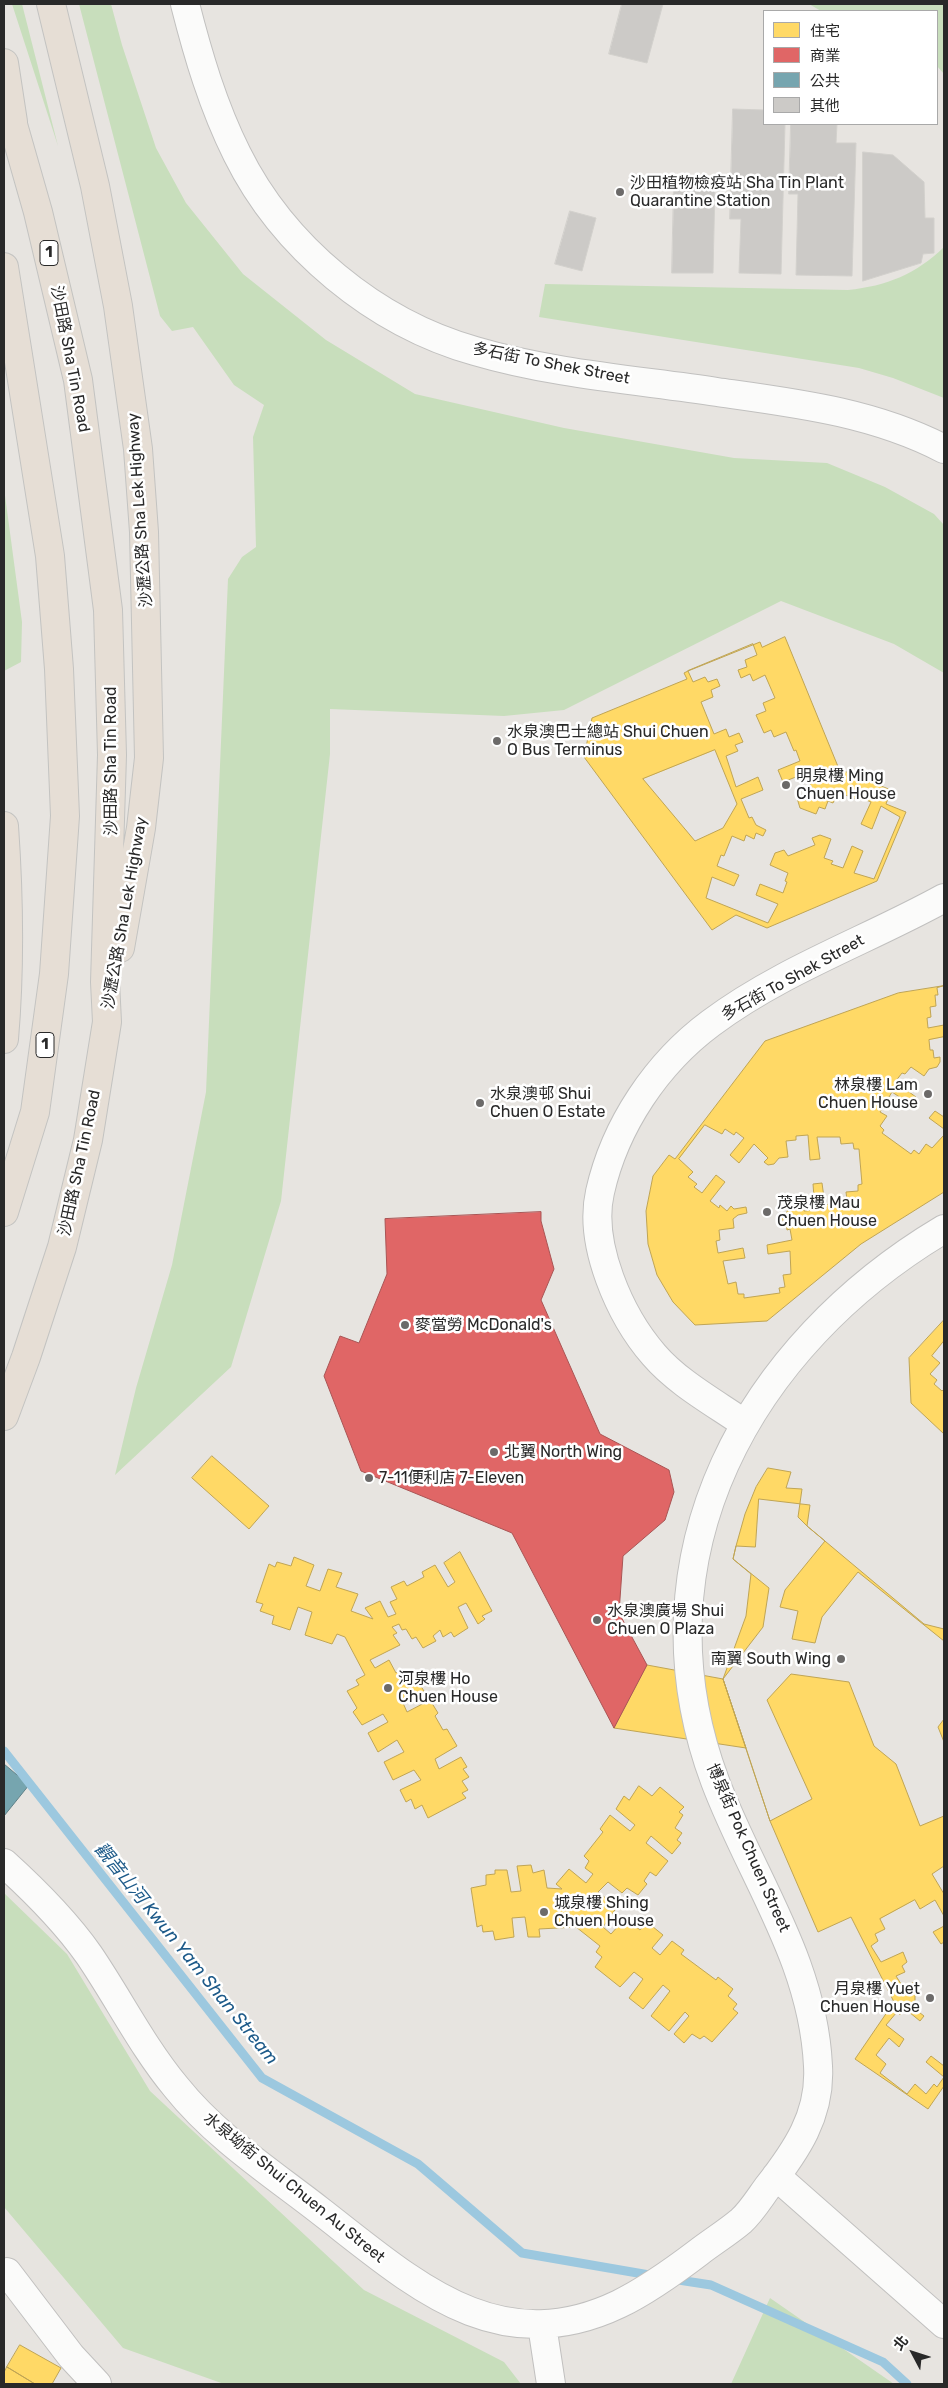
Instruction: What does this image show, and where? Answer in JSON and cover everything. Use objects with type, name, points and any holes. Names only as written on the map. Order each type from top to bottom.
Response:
[{"type":"highway","name":"沙瀝公路 Sha Lek Highway","points":[[51,4],[95,186],[108,250],[129,377],[138,449],[144,532],[149,758],[138,843],[107,1022]]},
{"type":"highway","points":[[4,63],[14,128]]},
{"type":"highway","name":"沙田路 Sha Tin Road","points":[[4,104],[14,128],[43,229],[78,380],[108,610],[112,755],[105,982],[107,1022],[88,1140],[62,1248],[26,1357],[4,1416]]},
{"type":"highway","name":"1","points":[[4,267],[30,441],[50,556],[63,750],[65,837],[54,974],[35,1112],[4,1212]]},
{"type":"highway","points":[[4,367],[30,441]]},
{"type":"highway","points":[[4,826],[7,968],[4,1039]]},
{"type":"street","name":"多石街 To Shek Street","points":[[185,4],[210,92],[224,127],[253,182],[292,234],[322,265],[374,304],[428,333],[474,351],[560,369],[843,412],[883,423],[920,437],[944,449]]},
{"type":"street","name":"多石街 To Shek Street","points":[[745,1424],[692,1387],[655,1356],[638,1335],[619,1302],[604,1260],[598,1214],[599,1193],[609,1162],[628,1121],[655,1077],[674,1054],[699,1032],[758,993],[944,898]]},
{"type":"street","name":"博泉街 Pok Chuen Street","points":[[542,2325],[594,2315],[622,2303],[672,2273],[744,2218],[807,2132],[818,2094],[819,2070],[814,2028],[792,1949],[728,1813],[712,1772],[695,1714],[687,1657],[688,1603],[692,1572],[698,1541],[712,1496],[745,1424],[784,1366],[846,1300],[878,1273],[944,1229]]},
{"type":"street","name":"水泉坳街 Shui Chuen Au Street","points":[[4,1862],[54,1912],[87,1953],[136,2032],[187,2101],[231,2141],[380,2258],[428,2291],[459,2307],[494,2320],[513,2324],[542,2325]]},
{"type":"street","points":[[776,2176],[944,2324]]},
{"type":"street","points":[[7,2272],[71,2356],[97,2384]]},
{"type":"street","points":[[542,2325],[551,2384]]},
{"type":"green space","points":[[12,4],[22,4],[58,146]]},
{"type":"green space","points":[[79,4],[111,4],[122,45],[156,148],[186,203],[243,274],[326,340],[415,394],[564,428],[734,458],[827,463],[885,487],[934,514],[944,525],[944,673],[894,644],[781,601],[564,710],[504,716],[330,709],[330,754],[281,1201],[231,1367],[115,1475],[136,1388],[172,1265],[206,1092],[228,579],[242,557],[256,547],[253,437],[264,405],[234,385],[193,327],[172,331],[160,316]]},
{"type":"green space","points":[[809,4],[944,4],[944,74],[938,67],[938,10],[819,10]]},
{"type":"green space","points":[[944,247],[944,398],[893,378],[859,368],[539,317],[545,284],[848,290],[888,282],[900,277],[923,265]]},
{"type":"green space","points":[[4,488],[22,622],[21,662],[4,671]]},
{"type":"green space","points":[[4,1893],[67,1954],[150,2091],[364,2290],[504,2362],[521,2384],[224,2384],[123,2348],[4,2207]]},
{"type":"green space","points":[[770,2298],[894,2384],[731,2384]]},
{"type":"building: 住宅","points":[[785,637],[839,769],[891,790],[886,804],[906,812],[877,881],[767,928],[736,915],[712,930],[584,757],[592,718],[687,679],[684,673],[688,671],[760,642],[762,647]],"holes":[[[715,750],[737,804],[723,828],[695,841],[643,779]]]},
{"type":"building: 住宅","name":"明泉樓 Ming Chuen House","points":[[753,644],[757,655],[745,660],[747,667],[738,670],[741,678],[750,674],[753,681],[765,675],[775,698],[763,703],[766,711],[756,715],[764,733],[771,730],[774,737],[786,732],[794,751],[796,750],[800,761],[778,770],[783,782],[806,773],[813,792],[797,798],[800,808],[816,814],[819,807],[825,809],[828,801],[833,803],[838,792],[858,800],[859,797],[871,802],[861,824],[872,829],[881,806],[900,817],[874,879],[854,873],[863,851],[852,846],[843,868],[831,864],[833,861],[824,858],[831,839],[820,835],[812,838],[815,845],[788,856],[784,850],[775,853],[770,865],[788,873],[783,893],[760,884],[756,895],[778,904],[768,923],[706,898],[712,877],[734,886],[739,875],[717,866],[721,855],[724,856],[732,836],[744,841],[746,835],[754,839],[756,833],[763,836],[766,830],[756,825],[752,817],[749,818],[741,799],[763,790],[758,777],[736,787],[726,756],[738,751],[735,745],[743,742],[739,733],[729,737],[726,729],[714,734],[701,702],[713,697],[711,690],[720,686],[717,679],[708,682],[705,677],[693,682],[688,671]]},
{"type":"building: 住宅","name":"林泉樓 Lam Chuen House","points":[[944,986],[944,1025],[928,1028],[927,1018],[931,1017],[930,1007],[936,1006],[935,995],[938,995],[937,988]]},
{"type":"building: 住宅","points":[[944,986],[944,1192],[861,1244],[767,1321],[695,1325],[673,1302],[657,1275],[648,1244],[646,1211],[653,1176],[669,1155],[675,1159],[765,1041],[898,993]]},
{"type":"building: 住宅","name":"林泉樓 Lam Chuen House","points":[[944,1037],[944,1117],[935,1111],[929,1118],[944,1129],[944,1135],[932,1148],[926,1144],[919,1154],[914,1150],[911,1154],[882,1133],[884,1130],[880,1126],[887,1116],[880,1112],[892,1092],[910,1104],[916,1097],[895,1082],[902,1073],[905,1074],[911,1067],[924,1076],[929,1069],[937,1067],[940,1057],[934,1058],[933,1050],[930,1050],[929,1040]]},
{"type":"building: 住宅","name":"茂泉樓 Mau Chuen House","points":[[705,1125],[722,1134],[725,1129],[734,1135],[736,1132],[744,1138],[730,1155],[739,1163],[754,1144],[768,1158],[764,1162],[768,1165],[774,1164],[779,1158],[788,1157],[786,1141],[796,1140],[796,1136],[808,1135],[810,1160],[820,1159],[817,1137],[840,1137],[841,1144],[853,1143],[854,1149],[859,1149],[862,1184],[858,1185],[858,1191],[846,1192],[847,1200],[825,1205],[822,1183],[813,1184],[815,1210],[804,1211],[804,1208],[794,1209],[793,1203],[781,1220],[786,1220],[787,1230],[790,1229],[792,1240],[767,1245],[768,1254],[790,1251],[791,1274],[783,1275],[785,1287],[779,1288],[780,1293],[744,1298],[744,1294],[738,1294],[736,1282],[728,1284],[723,1261],[745,1258],[743,1248],[718,1253],[716,1241],[720,1240],[719,1230],[734,1228],[733,1219],[738,1215],[747,1213],[746,1207],[734,1209],[731,1206],[727,1211],[720,1205],[719,1208],[710,1201],[725,1182],[716,1175],[702,1193],[694,1187],[697,1184],[688,1177],[693,1172],[679,1159]]},
{"type":"building: 住宅","points":[[944,1320],[944,1434],[911,1403],[909,1358]]},
{"type":"building: 住宅","points":[[944,1341],[944,1389],[942,1391],[934,1384],[937,1380],[930,1374],[940,1363],[932,1356]]},
{"type":"building: 住宅","points":[[212,1456],[269,1506],[249,1529],[192,1478]]},
{"type":"building: 住宅","points":[[768,1468],[791,1472],[786,1488],[802,1489],[798,1517],[807,1526],[924,1624],[944,1629],[944,1719],[938,1727],[944,1742],[944,1866],[932,1874],[944,1894],[944,2086],[928,2109],[855,2059],[894,2002],[851,1917],[818,1932],[770,1821],[723,1679],[746,1616],[751,1574],[733,1559],[745,1514],[756,1487]]},
{"type":"building: 住宅","name":"南翼 South Wing","points":[[759,1499],[810,1505],[807,1526],[825,1541],[785,1590],[780,1607],[798,1611],[792,1639],[815,1643],[822,1617],[858,1572],[944,1641],[944,1816],[920,1826],[896,1764],[874,1746],[849,1682],[791,1674],[767,1700],[812,1799],[770,1821],[723,1679],[763,1627],[769,1588],[733,1559],[736,1546],[755,1547]]},
{"type":"building: 住宅","name":"河泉樓 Ho Chuen House","points":[[460,1552],[492,1611],[482,1616],[485,1619],[478,1624],[466,1603],[458,1607],[468,1628],[454,1637],[451,1632],[443,1637],[440,1630],[433,1636],[436,1641],[423,1648],[416,1637],[412,1639],[406,1629],[402,1630],[399,1624],[392,1627],[397,1633],[393,1635],[400,1645],[370,1660],[375,1668],[389,1660],[396,1673],[400,1669],[409,1681],[415,1677],[424,1691],[403,1703],[407,1712],[430,1700],[438,1713],[435,1716],[443,1730],[447,1729],[457,1746],[435,1759],[439,1769],[461,1757],[467,1767],[463,1769],[469,1777],[462,1781],[468,1790],[462,1793],[466,1798],[428,1818],[422,1805],[415,1809],[411,1799],[406,1802],[400,1790],[421,1780],[414,1770],[393,1780],[384,1762],[404,1752],[397,1740],[378,1752],[368,1733],[388,1722],[383,1714],[362,1725],[353,1712],[357,1708],[347,1691],[359,1685],[356,1680],[365,1675],[345,1637],[337,1634],[332,1644],[305,1635],[312,1612],[298,1607],[290,1630],[272,1624],[274,1616],[260,1611],[263,1604],[256,1602],[269,1564],[275,1567],[277,1562],[291,1566],[294,1557],[314,1565],[306,1586],[320,1591],[328,1569],[342,1573],[336,1587],[358,1594],[351,1611],[373,1619],[365,1608],[380,1601],[388,1617],[396,1614],[390,1602],[397,1599],[391,1587],[404,1581],[407,1586],[424,1577],[422,1572],[435,1565],[448,1587],[455,1582],[444,1563]]},
{"type":"building: 住宅","points":[[647,1665],[723,1679],[746,1748],[614,1728]]},
{"type":"building: 住宅","name":"城泉樓 Shing Chuen House","points":[[639,1786],[652,1796],[660,1787],[684,1807],[679,1812],[683,1815],[675,1828],[682,1833],[677,1840],[681,1843],[672,1854],[651,1836],[646,1843],[668,1861],[656,1876],[650,1872],[644,1881],[647,1884],[638,1895],[627,1888],[622,1893],[608,1882],[598,1892],[617,1907],[603,1927],[611,1934],[620,1924],[624,1927],[629,1921],[640,1930],[647,1922],[663,1935],[652,1948],[660,1955],[672,1941],[684,1950],[681,1954],[716,1980],[718,1977],[733,1989],[728,1996],[737,2004],[733,2009],[738,2013],[712,2042],[704,2036],[700,2039],[692,2034],[684,2043],[674,2034],[689,2016],[685,2012],[669,2031],[651,2016],[670,1991],[663,1985],[643,2009],[629,1998],[643,1979],[634,1972],[620,1987],[595,1967],[602,1957],[596,1952],[600,1946],[576,1927],[539,1929],[540,1937],[528,1937],[525,1917],[512,1918],[514,1937],[495,1940],[493,1931],[483,1932],[482,1925],[477,1927],[471,1888],[486,1885],[486,1875],[495,1874],[495,1870],[507,1870],[511,1892],[521,1891],[517,1866],[531,1865],[533,1873],[544,1870],[547,1888],[562,1889],[556,1884],[569,1869],[586,1883],[593,1874],[585,1868],[589,1861],[584,1856],[603,1832],[600,1829],[610,1815],[630,1831],[635,1825],[616,1809],[624,1796],[629,1800]]},
{"type":"building: 住宅","name":"月泉樓 Yuet Chuen House","points":[[915,1900],[920,1909],[935,1900],[944,1916],[944,1926],[933,1932],[941,1944],[944,1942],[944,2066],[931,2056],[926,2062],[944,2077],[937,2087],[934,2084],[926,2094],[915,2084],[907,2094],[880,2073],[886,2064],[876,2055],[889,2038],[899,2047],[904,2039],[886,2025],[897,2012],[900,2015],[904,2008],[920,2021],[924,2016],[915,2009],[915,1982],[903,1987],[896,1976],[905,1972],[902,1966],[907,1962],[903,1952],[881,1962],[871,1946],[878,1941],[875,1934],[885,1929],[880,1919]]},
{"type":"building: 住宅","points":[[20,2345],[61,2368],[52,2384],[35,2384],[7,2367]]},
{"type":"building: 住宅","points":[[7,2367],[35,2384],[4,2384],[4,2373]]},
{"type":"building: 商業","name":"北翼 North Wing","points":[[541,1212],[541,1221],[554,1269],[541,1300],[600,1434],[669,1470],[674,1492],[665,1520],[623,1556],[619,1613],[647,1665],[614,1728],[512,1533],[361,1471],[324,1376],[340,1336],[359,1343],[387,1274],[385,1219]]},
{"type":"building: 公共","points":[[4,1764],[29,1785],[4,1816]]},
{"type":"building: 其他","points":[[622,4],[663,4],[647,63],[609,54]]},
{"type":"building: 其他","points":[[733,109],[763,110],[763,125],[785,125],[781,274],[739,273],[741,219],[730,219]]},
{"type":"building: 其他","points":[[791,125],[837,125],[836,143],[856,143],[852,276],[796,275],[798,194],[789,194]]},
{"type":"building: 其他","points":[[863,152],[893,155],[924,182],[925,218],[934,218],[934,253],[923,254],[921,263],[863,281]]},
{"type":"building: 其他","points":[[674,185],[715,185],[713,273],[672,273]]},
{"type":"building: 其他","points":[[570,211],[596,218],[582,271],[555,264]]},
{"type":"waterway","name":"觀音山河 Kwun Yam Shan Stream","points":[[4,1751],[262,2078],[418,2164],[522,2253],[655,2276]]},
{"type":"waterway","name":"觀音山河 Kwun Yam Shan Stream","points":[[672,2279],[711,2285],[883,2362],[907,2384]]},
{"type":"place","name":"沙田植物檢疫站 Sha Tin Plant Quarantine Station","points":[[620,192]]},
{"type":"place","name":"水泉澳巴士總站 Shui Chuen O Bus Terminus","points":[[497,741]]},
{"type":"place","name":"明泉樓 Ming Chuen House","points":[[786,785]]},
{"type":"place","name":"林泉樓 Lam Chuen House","points":[[928,1094]]},
{"type":"place","name":"水泉澳邨 Shui Chuen O Estate","points":[[480,1103]]},
{"type":"place","name":"茂泉樓 Mau Chuen House","points":[[767,1212]]},
{"type":"place","name":"麥當勞 McDonald's","points":[[405,1325]]},
{"type":"place","name":"北翼 North Wing","points":[[494,1452]]},
{"type":"place","name":"7-11便利店 7-Eleven","points":[[369,1478]]},
{"type":"place","name":"水泉澳廣場 Shui Chuen O Plaza","points":[[597,1620]]},
{"type":"place","name":"南翼 South Wing","points":[[841,1659]]},
{"type":"place","name":"河泉樓 Ho Chuen House","points":[[388,1688]]},
{"type":"place","name":"城泉樓 Shing Chuen House","points":[[544,1912]]},
{"type":"place","name":"月泉樓 Yuet Chuen House","points":[[930,1998]]}]
